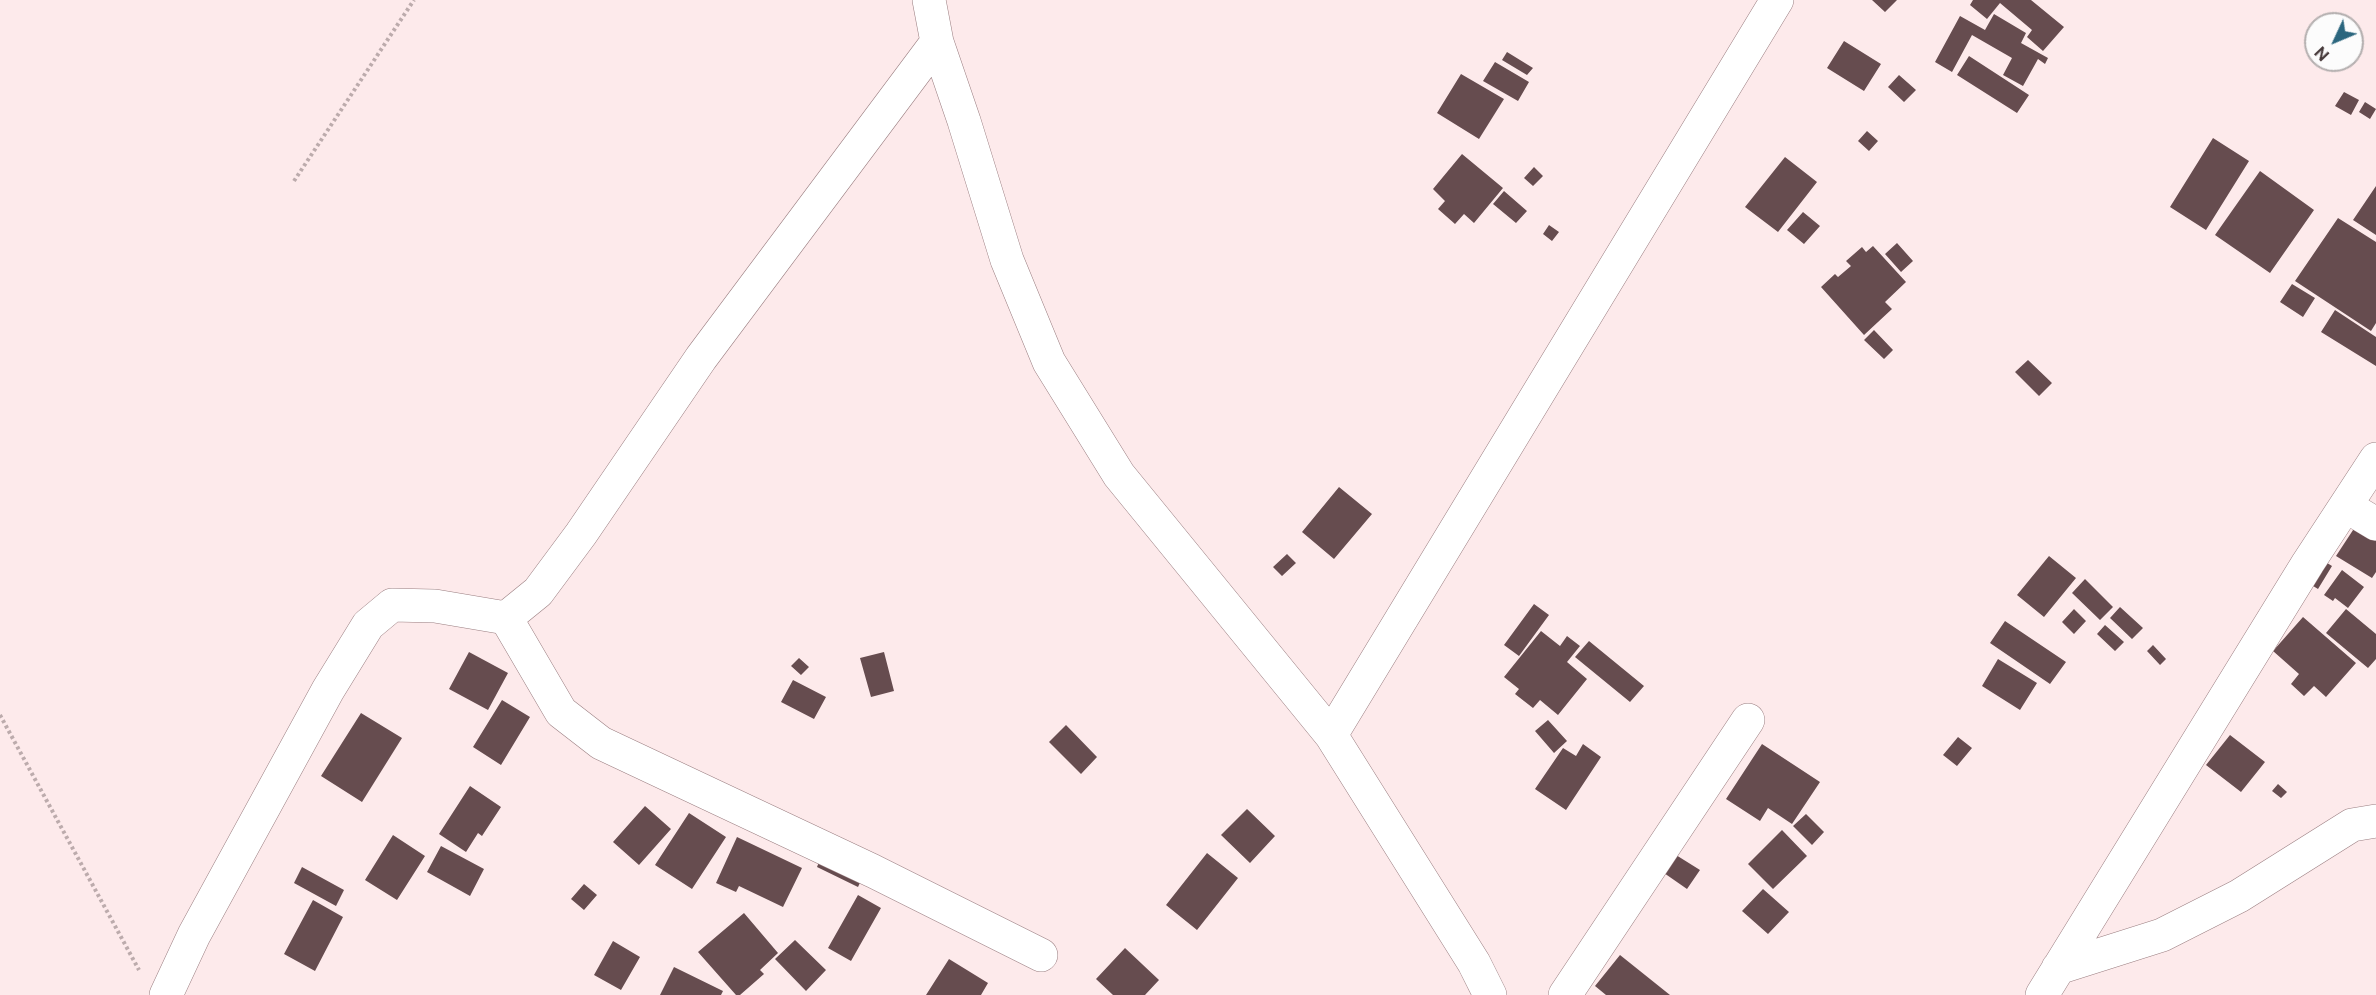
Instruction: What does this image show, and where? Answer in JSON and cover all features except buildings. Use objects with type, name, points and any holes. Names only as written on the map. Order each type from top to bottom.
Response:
[{"type":"street","points":[[929,0],[937,42],[1007,260],[1048,362],[1119,475],[1331,735],[1474,963],[1490,995]]},
{"type":"street","points":[[1331,735],[1777,0]]},
{"type":"street","points":[[166,995],[199,925],[328,690],[368,625],[392,605],[435,606],[506,618],[538,592],[581,534],[701,358],[937,42]]},
{"type":"street","points":[[2050,982],[2376,459]]},
{"type":"street","points":[[2346,506],[2376,524]]},
{"type":"street","points":[[506,618],[561,712],[601,743],[873,871],[1041,956]]},
{"type":"street","points":[[1565,995],[1748,720]]},
{"type":"street","points":[[2050,982],[2162,935],[2239,896],[2352,825],[2376,821]]},
{"type":"path","points":[[294,181],[414,0]]},
{"type":"path","points":[[0,715],[141,974]]}]
